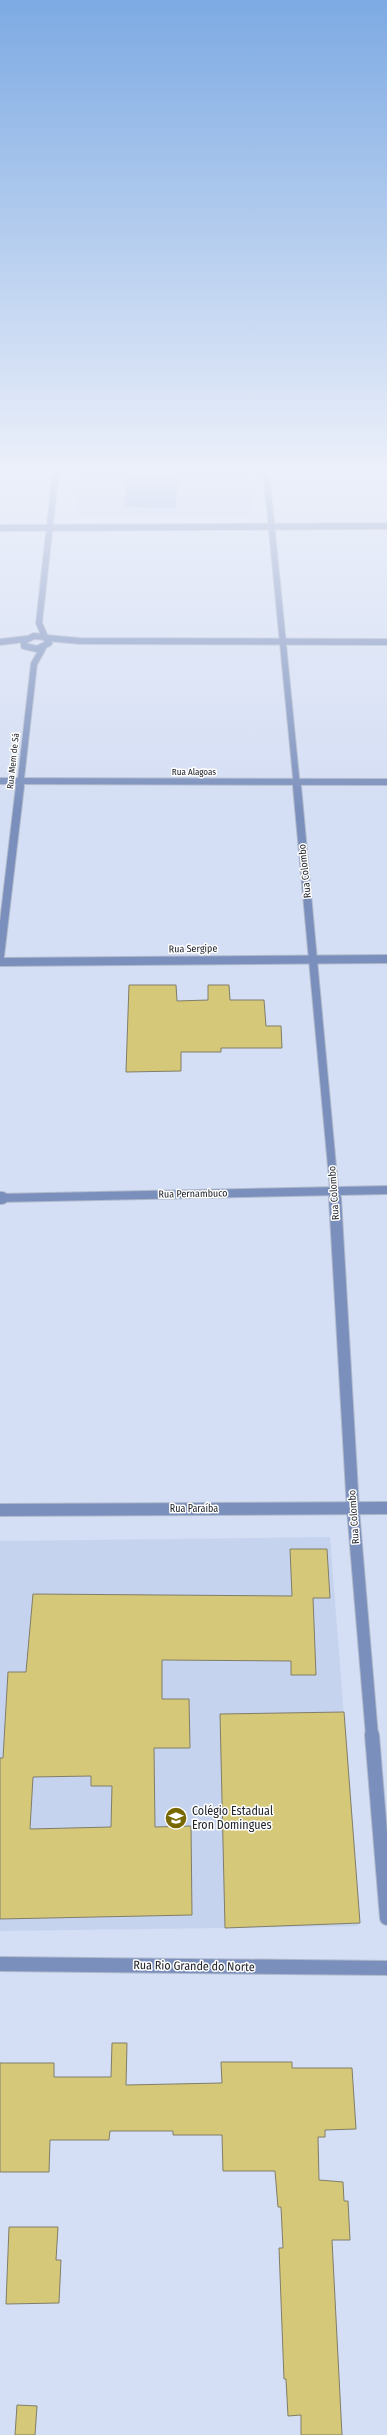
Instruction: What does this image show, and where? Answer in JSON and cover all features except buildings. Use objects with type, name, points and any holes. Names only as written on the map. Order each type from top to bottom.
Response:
[{"type":"street","points":[[43,584],[39,623],[45,642]]},
{"type":"street","name":"Rua Colombo","points":[[278,584],[334,1190],[353,1509],[387,1918]]},
{"type":"street","points":[[26,642],[39,623]]},
{"type":"street","points":[[0,643],[80,641],[284,643],[387,642]]},
{"type":"street","points":[[26,642],[45,642]]},
{"type":"street","name":"Rua Mem de Sá","points":[[26,642],[34,664]]},
{"type":"street","name":"Rua Mem de Sá","points":[[0,956],[22,781],[34,664],[45,642]]},
{"type":"street","name":"Rua Alagoas","points":[[0,781],[387,782]]},
{"type":"street","name":"Rua Sergipe","points":[[0,962],[387,959]]},
{"type":"street","name":"Rua Pernambuco","points":[[0,1198],[387,1190]]},
{"type":"street","name":"Rua Paraíba","points":[[0,1510],[387,1508]]},
{"type":"street","name":"Rua Rio Grande do Norte","points":[[0,1964],[387,1968]]},
{"type":"shaded area","name":"Colégio Estadual Eron Domingues","points":[[330,1537],[360,1923],[357,1926],[0,1931],[0,1541]]},
{"type":"place","name":"Colégio Estadual Eron Domingues","points":[[176,1818]]}]
